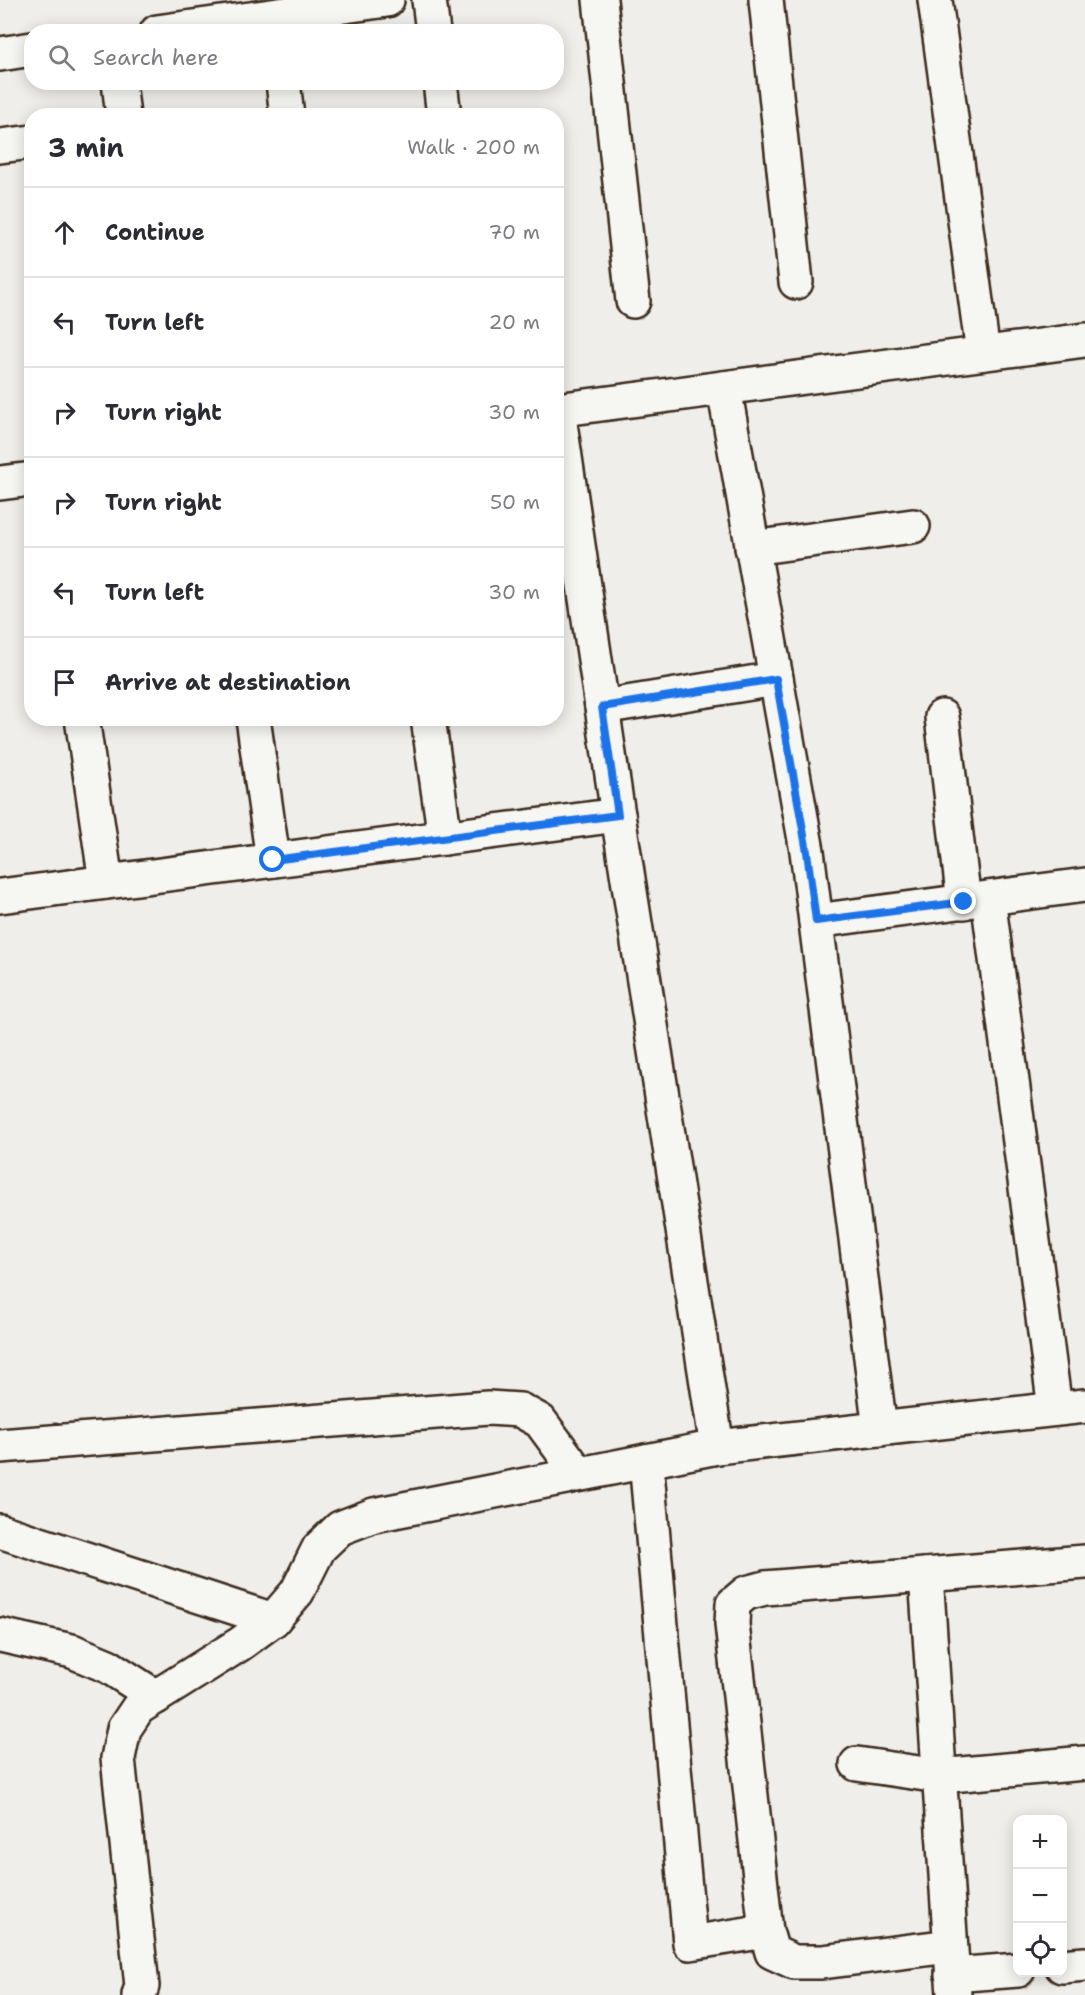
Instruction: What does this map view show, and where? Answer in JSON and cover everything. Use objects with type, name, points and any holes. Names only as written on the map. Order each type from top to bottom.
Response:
[{"type":"street","points":[[216,24],[387,0]]},
{"type":"street","points":[[429,0],[432,24]]},
{"type":"street","points":[[600,0],[633,301]]},
{"type":"street","points":[[766,0],[796,282]]},
{"type":"street","points":[[935,0],[983,353]]},
{"type":"street","points":[[0,54],[24,50]]},
{"type":"street","points":[[120,90],[122,108]]},
{"type":"street","points":[[284,90],[286,108]]},
{"type":"street","points":[[441,90],[443,108]]},
{"type":"street","points":[[0,146],[24,143]]},
{"type":"street","points":[[564,409],[1085,340]]},
{"type":"street","points":[[724,388],[807,852],[880,1429]]},
{"type":"street","points":[[564,456],[717,1447]]},
{"type":"street","points":[[752,548],[913,526]]},
{"type":"street","points":[[602,707],[776,679]]},
{"type":"street","points":[[139,1995],[142,1986],[118,1758],[124,1729],[138,1708],[240,1644],[273,1620],[297,1592],[319,1548],[340,1528],[374,1515],[717,1447],[1070,1408],[942,717]]},
{"type":"street","points":[[83,726],[106,882]]},
{"type":"street","points":[[254,726],[273,860]]},
{"type":"street","points":[[429,726],[445,838]]},
{"type":"street","points":[[0,896],[618,815]]},
{"type":"street","points":[[816,921],[1085,885]]},
{"type":"street","points":[[0,1446],[488,1408],[520,1410],[540,1421],[579,1474]]},
{"type":"street","points":[[646,1461],[690,1943],[766,1931]]},
{"type":"street","points":[[0,1531],[273,1620]]},
{"type":"street","points":[[1013,1970],[952,1972],[794,1962],[772,1952],[766,1931],[732,1624],[733,1604],[746,1593],[765,1588],[1085,1562]]},
{"type":"street","points":[[926,1575],[952,1972]]},
{"type":"street","points":[[0,1635],[72,1651],[108,1666],[156,1697]]},
{"type":"street","points":[[857,1764],[939,1776],[1085,1763]]},
{"type":"street","points":[[1067,1966],[1085,1964]]},
{"type":"route","points":[[273,860],[618,815],[602,707],[776,679],[807,852],[816,921],[964,902]]}]
